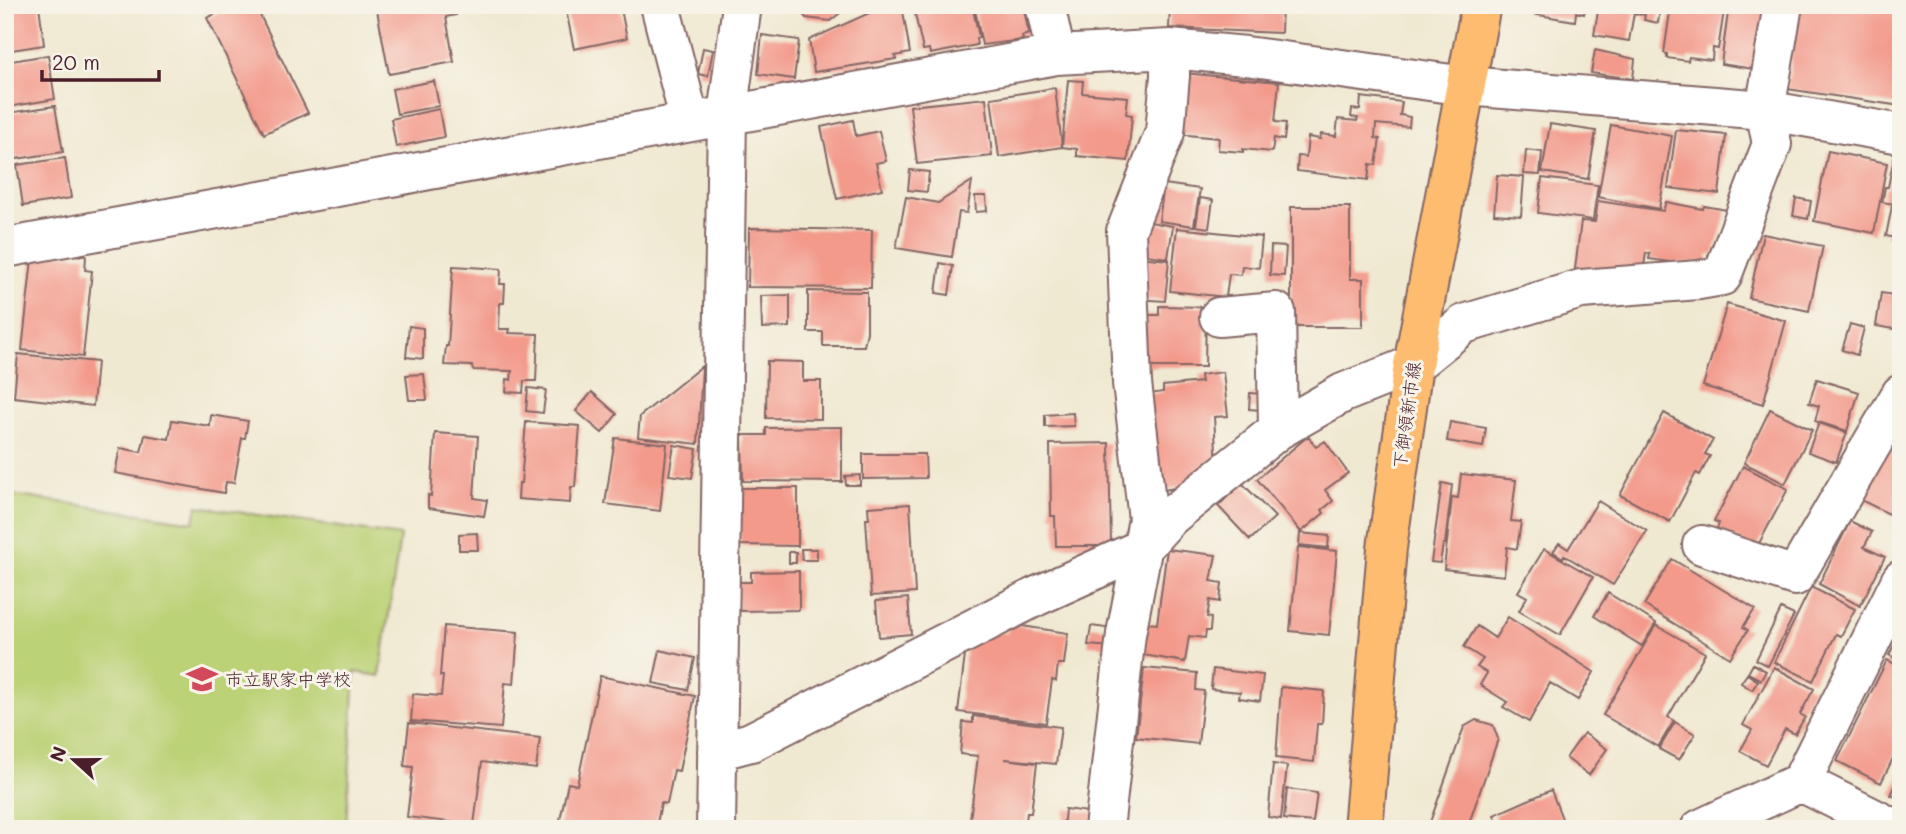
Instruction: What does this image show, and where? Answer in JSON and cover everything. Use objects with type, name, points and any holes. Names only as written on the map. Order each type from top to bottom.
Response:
[{"type":"main road","name":"下御領新市線","points":[[1363,829],[1387,548],[1413,365],[1481,5]]},
{"type":"street","points":[[660,5],[690,122]]},
{"type":"street","points":[[716,829],[727,116],[742,5]]},
{"type":"street","points":[[1045,5],[1056,55]]},
{"type":"street","points":[[718,751],[751,742],[1035,597],[1141,549],[1170,516],[1278,430],[1343,393],[1413,365],[1464,324],[1581,289],[1722,276],[1772,144],[1765,110],[1783,5]]},
{"type":"street","points":[[5,248],[1056,55],[1170,49],[1245,56],[1466,86],[1765,110],[1901,134]]},
{"type":"street","points":[[1104,829],[1126,634],[1148,519],[1132,383],[1126,231],[1164,132],[1170,49]]},
{"type":"street","points":[[1219,317],[1276,312],[1278,430]]},
{"type":"street","points":[[1702,545],[1795,576],[1901,394]]},
{"type":"street","points":[[1700,829],[1801,782],[1901,580]]},
{"type":"street","points":[[1801,782],[1895,829]]},
{"type":"green space","name":"市立駅家中学校","points":[[5,494],[194,522],[197,506],[400,536],[380,676],[355,672],[346,829],[5,829]]},
{"type":"building","points":[[39,5],[44,45],[5,51],[5,7]]},
{"type":"building","points":[[205,5],[224,5],[208,12]]},
{"type":"building","points":[[233,5],[255,5],[308,113],[264,134],[207,18]]},
{"type":"building","points":[[376,5],[454,5],[456,15],[446,17],[454,62],[389,74]]},
{"type":"building","points":[[565,5],[620,5],[627,38],[574,49]]},
{"type":"building","points":[[795,5],[845,5],[844,10],[830,21],[806,18]]},
{"type":"building","points":[[887,5],[902,5],[910,53],[895,56],[896,59],[814,72],[809,40]]},
{"type":"building","points":[[913,5],[972,5],[979,37],[976,38],[977,45],[930,54],[929,49],[923,50]]},
{"type":"building","points":[[974,5],[1023,5],[1029,34],[1022,36],[1023,40],[982,45]]},
{"type":"building","points":[[1170,5],[1282,5],[1281,33],[1169,28]]},
{"type":"building","points":[[1527,5],[1586,5],[1584,14],[1576,12],[1575,21],[1526,13]]},
{"type":"building","points":[[1599,5],[1661,5],[1658,23],[1644,20],[1645,15],[1634,13],[1629,41],[1594,35]]},
{"type":"building","points":[[1671,5],[1725,5],[1718,49],[1713,48],[1712,60],[1667,58],[1664,53]]},
{"type":"building","points":[[1729,5],[1770,5],[1760,70],[1721,64]]},
{"type":"building","points":[[1799,5],[1901,5],[1901,106],[1787,89]]},
{"type":"building","points":[[762,35],[799,40],[794,79],[758,74]]},
{"type":"building","points":[[703,48],[713,50],[708,76],[698,74]]},
{"type":"building","points":[[1595,50],[1635,59],[1633,79],[1591,73]]},
{"type":"building","points":[[48,55],[55,99],[8,107],[5,62]]},
{"type":"building","points":[[1183,73],[1279,82],[1275,122],[1286,123],[1284,140],[1274,138],[1272,152],[1243,149],[1243,152],[1218,150],[1219,138],[1177,134]]},
{"type":"building","points":[[1068,80],[1083,81],[1082,93],[1128,97],[1126,114],[1132,115],[1128,161],[1077,156],[1077,149],[1062,147]]},
{"type":"building","points":[[434,81],[439,106],[397,114],[392,89]]},
{"type":"building","points":[[1055,88],[1062,147],[999,157],[991,98]]},
{"type":"building","points":[[1361,97],[1402,102],[1400,115],[1410,117],[1409,127],[1376,124],[1375,138],[1380,139],[1376,165],[1370,164],[1368,180],[1297,171],[1298,156],[1306,157],[1308,137],[1320,139],[1321,134],[1336,136],[1338,119],[1357,121],[1358,118],[1351,117],[1352,109],[1360,110]]},
{"type":"building","points":[[986,98],[992,156],[917,164],[910,106]]},
{"type":"building","points":[[55,106],[63,152],[16,159],[8,113]]},
{"type":"building","points":[[439,109],[444,137],[396,147],[391,119]]},
{"type":"building","points":[[853,120],[856,136],[879,131],[886,161],[876,163],[882,189],[837,199],[821,127]]},
{"type":"building","points":[[1550,124],[1596,131],[1588,179],[1542,172]]},
{"type":"building","points":[[1611,125],[1672,136],[1659,209],[1598,197]]},
{"type":"building","points":[[1676,130],[1726,135],[1719,194],[1668,188]]},
{"type":"building","points":[[1526,150],[1542,152],[1540,175],[1524,174]]},
{"type":"building","points":[[1828,151],[1887,163],[1874,233],[1814,221]]},
{"type":"building","points":[[1894,157],[1901,158],[1901,205],[1882,202]]},
{"type":"building","points":[[65,158],[71,198],[23,206],[17,165]]},
{"type":"building","points":[[910,170],[929,172],[927,192],[908,190]]},
{"type":"building","points":[[1497,175],[1524,177],[1521,216],[1494,214]]},
{"type":"building","points":[[1542,178],[1598,185],[1593,220],[1538,213]]},
{"type":"building","points":[[972,181],[967,213],[959,212],[952,257],[896,248],[906,197],[938,203]]},
{"type":"building","points":[[1164,184],[1200,189],[1194,226],[1159,221]]},
{"type":"building","points":[[975,196],[986,196],[987,211],[976,212]]},
{"type":"building","points":[[1200,198],[1213,200],[1209,228],[1196,226]]},
{"type":"building","points":[[1796,198],[1811,201],[1808,219],[1793,216]]},
{"type":"building","points":[[1598,201],[1663,211],[1666,202],[1703,209],[1704,206],[1727,210],[1714,254],[1708,255],[1708,262],[1677,263],[1649,259],[1650,254],[1646,253],[1643,272],[1574,277],[1581,221],[1595,222]]},
{"type":"building","points":[[1892,206],[1901,207],[1901,239],[1886,236]]},
{"type":"building","points":[[1291,207],[1350,207],[1350,279],[1363,279],[1363,327],[1291,327]]},
{"type":"building","points":[[1144,221],[1173,226],[1168,258],[1139,254]]},
{"type":"building","points":[[749,228],[872,230],[871,288],[748,287]]},
{"type":"building","points":[[1177,228],[1262,237],[1259,268],[1242,266],[1241,275],[1229,274],[1226,297],[1170,291]]},
{"type":"building","points":[[1763,234],[1823,246],[1809,311],[1749,298]]},
{"type":"building","points":[[1271,246],[1286,247],[1284,276],[1270,275]]},
{"type":"building","points":[[61,254],[86,256],[85,270],[92,271],[83,357],[22,350],[32,259]]},
{"type":"building","points":[[1138,257],[1169,260],[1165,301],[1137,299]]},
{"type":"building","points":[[940,263],[953,266],[949,295],[936,293]]},
{"type":"building","points":[[453,266],[501,269],[500,284],[505,284],[504,303],[500,303],[499,329],[510,329],[509,333],[538,334],[536,381],[524,381],[523,393],[506,392],[507,379],[511,380],[512,371],[473,370],[472,366],[444,365],[448,346]]},
{"type":"building","points":[[808,291],[867,292],[867,332],[864,346],[823,346],[823,332],[808,332]]},
{"type":"building","points":[[1881,293],[1901,296],[1901,330],[1876,326]]},
{"type":"building","points":[[790,295],[790,327],[762,328],[761,296]]},
{"type":"building","points":[[1727,304],[1786,321],[1763,404],[1703,386]]},
{"type":"building","points":[[1159,306],[1206,307],[1205,367],[1141,367],[1140,315],[1159,315]]},
{"type":"building","points":[[1850,324],[1864,328],[1857,355],[1842,350]]},
{"type":"building","points":[[409,326],[423,328],[423,359],[406,357]]},
{"type":"building","points":[[18,354],[97,362],[93,406],[14,397]]},
{"type":"building","points":[[767,361],[803,362],[803,381],[821,381],[821,419],[766,418]]},
{"type":"building","points":[[702,366],[698,444],[638,437],[640,416]]},
{"type":"building","points":[[1223,372],[1228,416],[1214,417],[1217,466],[1198,469],[1199,479],[1186,486],[1153,492],[1143,395],[1163,392],[1163,386],[1201,382],[1200,375]]},
{"type":"building","points":[[424,374],[427,400],[409,400],[406,375]]},
{"type":"building","points":[[1817,379],[1859,392],[1847,431],[1815,421],[1819,406],[1809,403]]},
{"type":"building","points":[[528,388],[546,390],[543,413],[526,411]]},
{"type":"building","points":[[592,392],[617,414],[602,433],[576,411]]},
{"type":"building","points":[[1250,393],[1263,394],[1261,410],[1249,409]]},
{"type":"building","points":[[1770,409],[1812,430],[1785,484],[1744,463]]},
{"type":"building","points":[[1073,413],[1074,426],[1045,427],[1045,415]]},
{"type":"building","points":[[1664,413],[1713,440],[1705,454],[1710,456],[1700,475],[1696,473],[1670,522],[1620,495]]},
{"type":"building","points":[[211,415],[248,421],[245,438],[242,438],[234,483],[226,482],[224,493],[115,473],[120,448],[141,452],[145,435],[169,439],[172,420],[210,426]]},
{"type":"building","points":[[526,422],[580,426],[575,487],[571,487],[570,503],[518,499]]},
{"type":"building","points":[[1450,422],[1486,428],[1483,447],[1447,441]]},
{"type":"building","points":[[1819,423],[1847,433],[1836,462],[1808,452]]},
{"type":"building","points":[[842,427],[842,482],[743,481],[742,435],[766,435],[766,428]]},
{"type":"building","points":[[1897,432],[1901,434],[1899,519],[1859,499]]},
{"type":"building","points":[[435,433],[478,436],[474,498],[487,500],[484,516],[428,508]]},
{"type":"building","points":[[1308,436],[1316,447],[1325,441],[1348,473],[1325,490],[1333,501],[1322,510],[1324,513],[1301,532],[1257,479]]},
{"type":"building","points":[[615,438],[667,444],[660,511],[605,504]]},
{"type":"building","points":[[1109,443],[1111,546],[1056,546],[1055,516],[1051,516],[1050,444]]},
{"type":"building","points":[[674,445],[697,449],[692,478],[669,475]]},
{"type":"building","points":[[863,454],[925,454],[926,478],[863,479]]},
{"type":"building","points":[[1743,466],[1788,489],[1756,549],[1717,529],[1719,523],[1714,521]]},
{"type":"building","points":[[1461,474],[1516,480],[1511,521],[1521,522],[1517,549],[1507,547],[1504,576],[1444,569],[1452,497],[1458,498]]},
{"type":"building","points":[[860,475],[860,485],[846,485],[845,476]]},
{"type":"building","points":[[1242,483],[1275,517],[1250,540],[1218,506]]},
{"type":"building","points":[[1442,483],[1452,485],[1440,563],[1431,562]]},
{"type":"building","points":[[740,488],[798,488],[798,546],[740,545]]},
{"type":"building","points":[[1598,501],[1647,531],[1613,585],[1564,555],[1563,558],[1553,552],[1559,543],[1568,549]]},
{"type":"building","points":[[910,504],[915,593],[871,596],[866,519],[869,519],[868,507]]},
{"type":"building","points":[[1850,521],[1872,532],[1864,547],[1885,557],[1860,606],[1819,584]]},
{"type":"building","points":[[477,533],[478,550],[459,550],[459,534]]},
{"type":"building","points":[[1300,533],[1329,536],[1328,548],[1299,545]]},
{"type":"building","points":[[1298,547],[1337,551],[1329,635],[1290,631]]},
{"type":"building","points":[[801,549],[817,549],[817,560],[802,560]]},
{"type":"building","points":[[1167,549],[1216,555],[1211,581],[1222,583],[1220,602],[1210,600],[1207,617],[1211,618],[1210,631],[1206,631],[1205,638],[1189,636],[1185,662],[1143,655],[1147,623],[1157,624]]},
{"type":"building","points":[[1544,549],[1593,577],[1560,635],[1519,611],[1527,597],[1518,592]]},
{"type":"building","points":[[789,552],[796,552],[796,563],[789,563]]},
{"type":"building","points":[[1672,559],[1755,609],[1743,627],[1748,630],[1730,658],[1644,605]]},
{"type":"building","points":[[799,571],[799,610],[737,611],[737,582],[751,582],[751,572]]},
{"type":"building","points":[[1811,587],[1855,609],[1841,636],[1836,634],[1813,681],[1774,662]]},
{"type":"building","points":[[1608,593],[1656,623],[1642,646],[1594,616]]},
{"type":"building","points":[[908,598],[911,634],[879,637],[876,601]]},
{"type":"building","points":[[1781,609],[1794,615],[1768,666],[1756,660]]},
{"type":"building","points":[[1508,617],[1594,672],[1578,700],[1550,683],[1529,722],[1503,707],[1507,702],[1480,685],[1487,673],[1477,667],[1483,659],[1464,647],[1477,626],[1495,638]]},
{"type":"building","points":[[1009,624],[1068,633],[1064,664],[1058,664],[1056,681],[1052,680],[1046,723],[958,712],[967,639],[988,631],[1007,633]]},
{"type":"building","points":[[1656,625],[1705,653],[1668,717],[1674,721],[1658,747],[1603,715]]},
{"type":"building","points":[[444,626],[518,632],[514,684],[505,683],[501,728],[411,721],[413,694],[441,696]]},
{"type":"building","points":[[1091,626],[1114,629],[1112,647],[1088,645]]},
{"type":"building","points":[[1894,645],[1901,648],[1901,661],[1889,655]]},
{"type":"building","points":[[660,650],[695,658],[688,690],[653,683]]},
{"type":"building","points":[[1887,660],[1901,667],[1901,742],[1881,783],[1837,761]]},
{"type":"building","points":[[1753,664],[1766,671],[1761,680],[1748,673]]},
{"type":"building","points":[[1774,667],[1814,689],[1800,714],[1805,717],[1795,734],[1785,729],[1766,765],[1740,751],[1752,730],[1743,725]]},
{"type":"building","points":[[1144,668],[1197,673],[1196,690],[1204,691],[1198,744],[1136,737]]},
{"type":"building","points":[[1213,669],[1263,675],[1260,701],[1239,698],[1240,692],[1211,689]]},
{"type":"building","points":[[1747,674],[1758,681],[1752,690],[1741,683]]},
{"type":"building","points":[[600,676],[695,696],[679,771],[674,770],[667,804],[661,803],[656,829],[642,826],[642,829],[558,829],[568,783],[577,785]]},
{"type":"building","points":[[1281,687],[1324,691],[1322,724],[1317,724],[1314,762],[1276,758]]},
{"type":"building","points":[[973,716],[1061,727],[1056,764],[1005,759],[1037,763],[1031,813],[1027,813],[1025,827],[970,820],[978,756],[960,754],[963,722],[973,723]]},
{"type":"building","points":[[1476,720],[1493,725],[1498,739],[1467,829],[1431,829],[1429,825],[1464,727]]},
{"type":"building","points":[[1675,722],[1695,734],[1679,760],[1659,749]]},
{"type":"building","points":[[409,723],[540,738],[536,769],[482,762],[474,825],[407,817],[413,767],[404,766]]},
{"type":"building","points":[[1584,733],[1607,749],[1589,775],[1566,758]]},
{"type":"building","points":[[1273,764],[1287,766],[1281,819],[1268,817]]},
{"type":"building","points":[[1901,773],[1901,799],[1891,795]]},
{"type":"building","points":[[1287,789],[1317,793],[1313,822],[1284,819]]},
{"type":"building","points":[[1551,790],[1566,829],[1499,829],[1494,815]]},
{"type":"building","points":[[1065,809],[1096,813],[1094,829],[1063,829]]},
{"type":"place","name":"市立駅家中学校","points":[[202,679]]}]
